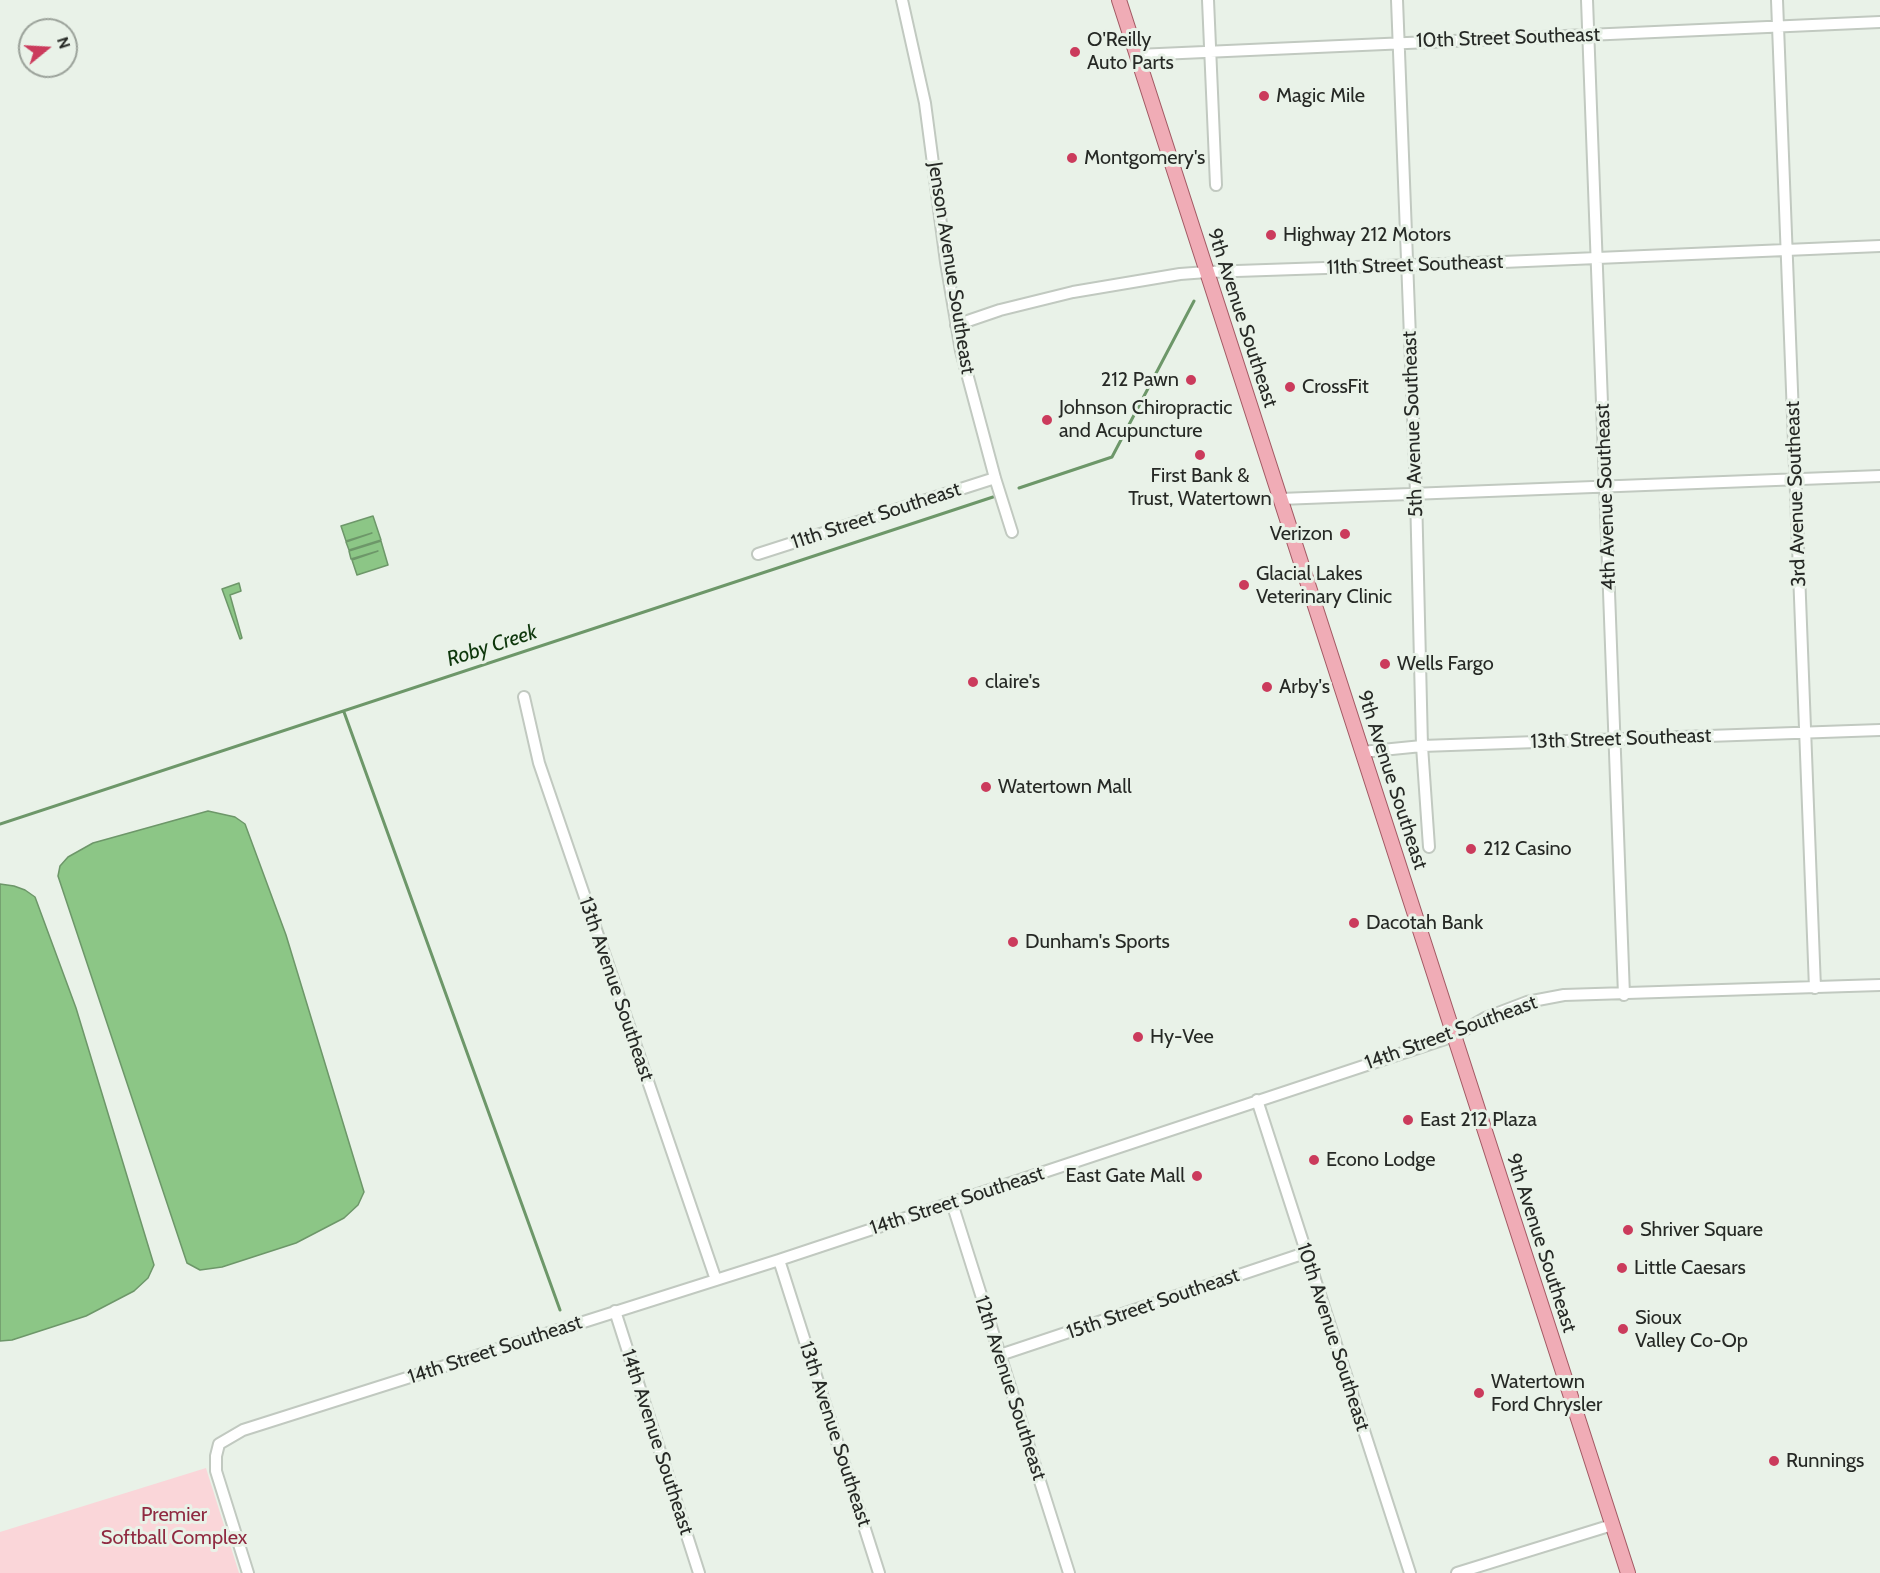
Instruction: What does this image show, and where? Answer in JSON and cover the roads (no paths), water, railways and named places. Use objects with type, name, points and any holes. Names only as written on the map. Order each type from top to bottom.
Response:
[{"type":"main road","name":"9th Avenue Southeast","points":[[1119,0],[1628,1573]]},
{"type":"street","name":"Jenson Avenue Southeast","points":[[902,0],[925,103],[956,324],[973,399],[1012,532]]},
{"type":"street","points":[[1208,0],[1216,185]]},
{"type":"street","name":"5th Avenue Southeast","points":[[1397,0],[1416,493],[1422,746],[1429,847]]},
{"type":"street","name":"4th Avenue Southeast","points":[[1587,0],[1624,995]]},
{"type":"street","name":"3rd Avenue Southeast","points":[[1777,0],[1815,988]]},
{"type":"street","name":"10th Street Southeast","points":[[1137,55],[1880,22]]},
{"type":"street","name":"11th Street Southeast","points":[[956,324],[1073,291],[1180,274],[1880,246]]},
{"type":"street","points":[[1280,499],[1880,476]]},
{"type":"street","name":"11th Street Southeast","points":[[758,554],[995,478]]},
{"type":"street","name":"13th Avenue Southeast","points":[[524,697],[539,763],[716,1280]]},
{"type":"street","name":"13th Street Southeast","points":[[1362,752],[1422,746],[1880,730]]},
{"type":"street","name":"14th Street Southeast","points":[[248,1573],[216,1471],[219,1444],[243,1430],[779,1260],[1454,1036],[1485,1018],[1527,1002],[1564,995],[1880,986]]},
{"type":"street","name":"10th Avenue Southeast","points":[[1257,1100],[1410,1573]]},
{"type":"street","name":"12th Avenue Southeast","points":[[952,1203],[1069,1573]]},
{"type":"street","name":"15th Street Southeast","points":[[1000,1356],[1305,1253]]},
{"type":"street","name":"13th Avenue Southeast","points":[[779,1260],[879,1573]]},
{"type":"street","name":"14th Avenue Southeast","points":[[615,1311],[699,1573]]},
{"type":"street","points":[[1457,1573],[1612,1525]]},
{"type":"waterway","name":"Roby Creek","points":[[1019,488],[1112,457],[1194,301]]},
{"type":"waterway","name":"Roby Creek","points":[[0,824],[993,497]]},
{"type":"waterway","points":[[344,712],[560,1310]]},
{"type":"place","name":"O'Reilly Auto Parts","points":[[1075,52]]},
{"type":"place","name":"Magic Mile","points":[[1264,96]]},
{"type":"place","name":"Montgomery's","points":[[1072,158]]},
{"type":"place","name":"Highway 212 Motors","points":[[1271,235]]},
{"type":"place","name":"212 Pawn","points":[[1191,380]]},
{"type":"place","name":"CrossFit","points":[[1290,387]]},
{"type":"place","name":"Johnson Chiropractic and Acupuncture","points":[[1047,420]]},
{"type":"place","name":"First Bank & Trust, Watertown","points":[[1200,455]]},
{"type":"place","name":"Verizon","points":[[1345,534]]},
{"type":"place","name":"Glacial Lakes Veterinary Clinic","points":[[1244,585]]},
{"type":"place","name":"Wells Fargo","points":[[1385,664]]},
{"type":"place","name":"claire's","points":[[973,682]]},
{"type":"place","name":"Arby's","points":[[1267,687]]},
{"type":"place","name":"Watertown Mall","points":[[986,787]]},
{"type":"place","name":"212 Casino","points":[[1471,849]]},
{"type":"place","name":"Dacotah Bank","points":[[1354,923]]},
{"type":"place","name":"Dunham's Sports","points":[[1013,942]]},
{"type":"place","name":"Hy-Vee","points":[[1138,1037]]},
{"type":"place","name":"East 212 Plaza","points":[[1408,1120]]},
{"type":"place","name":"Econo Lodge","points":[[1314,1160]]},
{"type":"place","name":"East Gate Mall","points":[[1197,1176]]},
{"type":"place","name":"Shriver Square","points":[[1628,1230]]},
{"type":"place","name":"Little Caesars","points":[[1622,1268]]},
{"type":"place","name":"Sioux Valley Co-Op","points":[[1623,1329]]},
{"type":"place","name":"Watertown Ford Chrysler","points":[[1479,1393]]},
{"type":"place","name":"Runnings","points":[[1774,1461]]},
{"type":"park label","name":"Premier Softball Complex","points":[[174,1526]]}]
